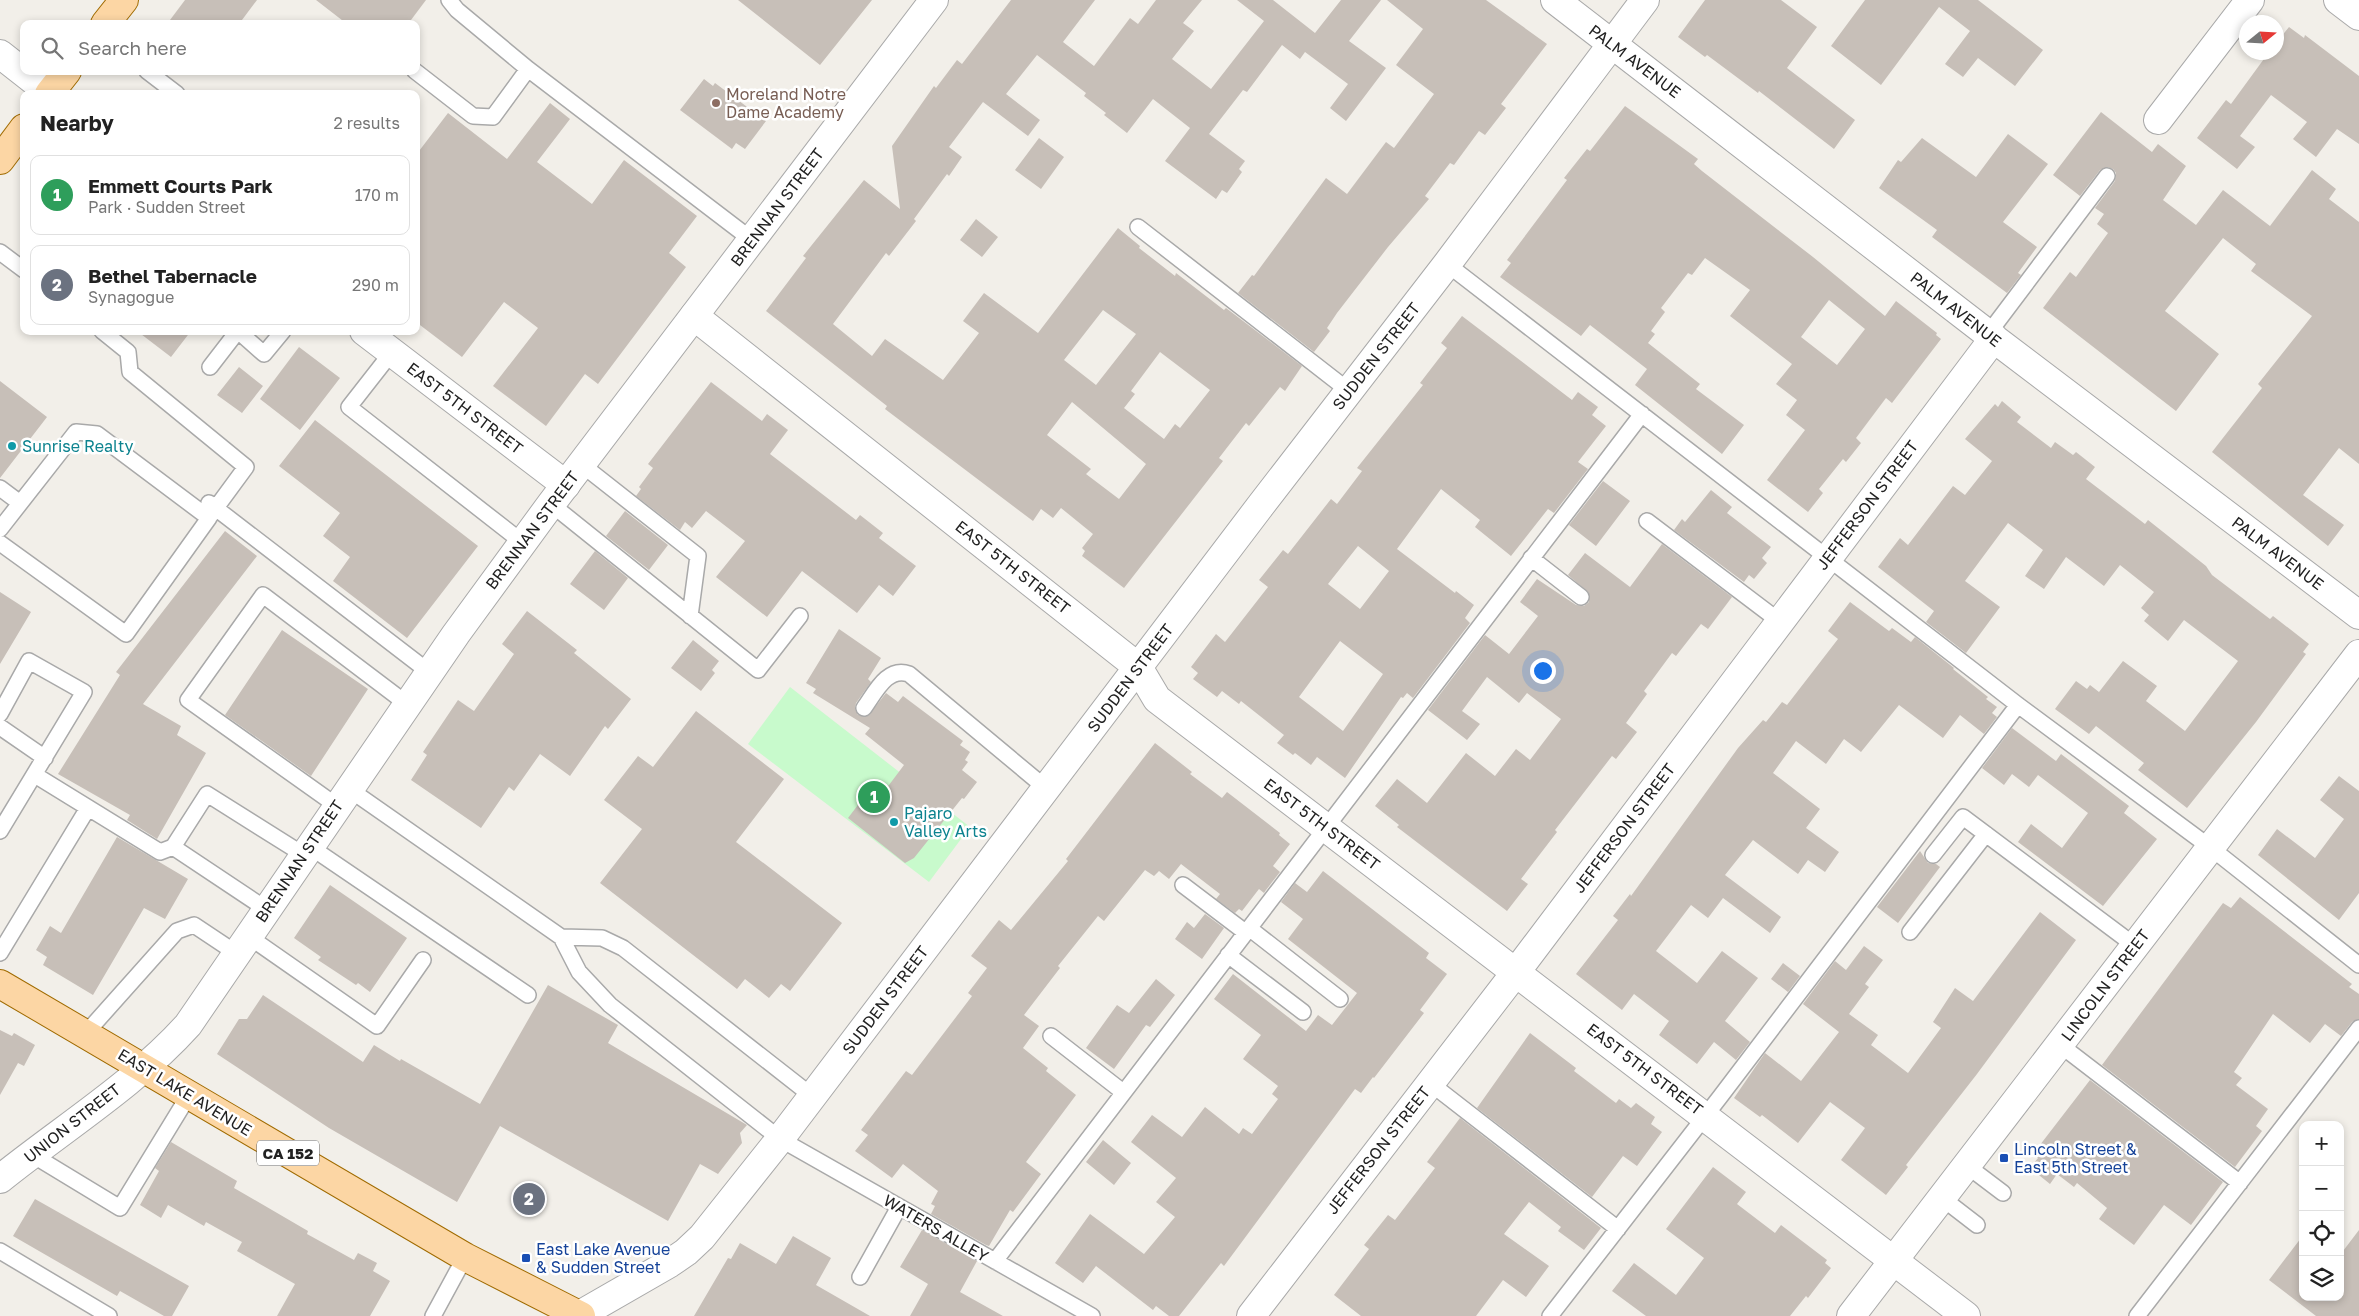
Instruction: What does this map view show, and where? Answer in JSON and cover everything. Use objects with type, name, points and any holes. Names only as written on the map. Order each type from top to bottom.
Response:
[{"type":"main road","points":[[108,20],[124,0]]},
{"type":"main road","points":[[53,90],[64,75]]},
{"type":"main road","points":[[0,160],[20,133]]},
{"type":"main road","name":"EAST LAKE AVENUE","points":[[0,984],[465,1257],[579,1316]]},
{"type":"street","name":"BRENNAN STREET","points":[[143,1068],[188,1025],[429,672],[522,542],[934,0]]},
{"type":"street","name":"PALM AVENUE","points":[[1555,0],[1991,336],[2359,614]]},
{"type":"street","name":"SUDDEN STREET","points":[[579,1316],[670,1263],[686,1252],[702,1237],[780,1139],[1447,264],[1644,0]]},
{"type":"street","points":[[2158,120],[2250,0]]},
{"type":"street","points":[[2338,0],[2359,16]]},
{"type":"street","points":[[0,54],[20,70]]},
{"type":"street","points":[[26,75],[45,90]]},
{"type":"street","name":"EAST 5TH STREET","points":[[694,316],[1138,667],[1157,699],[1966,1316]]},
{"type":"street","name":"EAST 5TH STREET","points":[[369,335],[566,484]]},
{"type":"street","name":"JEFFERSON STREET","points":[[1251,1316],[1516,972],[1991,336]]},
{"type":"street","name":"LINCOLN STREET","points":[[1850,1316],[2359,654]]},
{"type":"street","name":"UNION STREET","points":[[0,1178],[143,1068]]},
{"type":"lane","points":[[450,0],[457,10],[528,69],[752,240]]},
{"type":"lane","points":[[420,75],[473,116],[493,117],[528,69]]},
{"type":"lane","points":[[152,75],[172,90]]},
{"type":"lane","points":[[1991,336],[2107,176]]},
{"type":"lane","points":[[1138,227],[1349,391]]},
{"type":"lane","points":[[0,252],[20,267]]},
{"type":"lane","points":[[1447,264],[2018,705],[2211,848],[2359,965]]},
{"type":"lane","points":[[0,543],[126,634],[211,510],[246,467],[130,372],[128,352],[107,335]]},
{"type":"lane","points":[[210,367],[235,335]]},
{"type":"lane","points":[[241,335],[264,354],[280,335]]},
{"type":"lane","points":[[392,352],[349,407],[522,542]]},
{"type":"lane","points":[[995,1261],[1642,414]]},
{"type":"lane","points":[[0,529],[76,432],[97,434],[211,510],[429,672]]},
{"type":"lane","points":[[566,484],[690,616],[758,670],[800,616]]},
{"type":"lane","points":[[566,484],[698,556],[690,616]]},
{"type":"lane","points":[[0,488],[20,503]]},
{"type":"lane","points":[[1647,521],[1780,621]]},
{"type":"lane","points":[[1531,558],[1581,598]]},
{"type":"lane","points":[[407,704],[264,595],[188,700],[561,937],[602,938],[623,948],[812,1096]]},
{"type":"lane","points":[[0,714],[29,661],[84,692],[0,831]]},
{"type":"lane","points":[[864,708],[886,678],[900,672],[909,674],[1047,789]]},
{"type":"lane","points":[[1550,1316],[1706,1116],[2018,705]]},
{"type":"lane","points":[[0,727],[45,758]]},
{"type":"lane","points":[[35,775],[160,852],[173,847],[207,794],[307,850],[528,995]]},
{"type":"lane","points":[[0,952],[88,808]]},
{"type":"lane","points":[[1933,855],[1963,817],[2134,945]]},
{"type":"lane","points":[[1910,932],[1986,834]]},
{"type":"lane","points":[[173,847],[266,909]]},
{"type":"lane","points":[[1183,885],[1340,999]]},
{"type":"lane","points":[[86,1033],[177,931],[194,925],[242,945],[377,1026],[423,960]]},
{"type":"lane","name":"WATERS ALLEY","points":[[561,937],[579,972],[610,1005],[780,1139],[1092,1316]]},
{"type":"lane","points":[[1228,955],[1303,1012]]},
{"type":"lane","points":[[2137,1316],[2359,1028]]},
{"type":"lane","points":[[1051,1036],[1124,1092]]},
{"type":"lane","points":[[2060,1044],[2240,1183]]},
{"type":"lane","points":[[1430,1083],[1618,1229]]},
{"type":"lane","points":[[31,1154],[120,1208],[190,1095]]},
{"type":"lane","points":[[1966,1165],[2003,1193]]},
{"type":"lane","points":[[1942,1198],[1977,1225]]},
{"type":"lane","points":[[860,1277],[899,1206]]},
{"type":"lane","points":[[0,1251],[109,1316]]},
{"type":"lane","points":[[432,1316],[465,1257]]},
{"type":"green space","points":[[790,687],[970,827],[929,882],[748,744]]},
{"type":"building","points":[[185,0],[257,0],[242,20],[170,20]]},
{"type":"building","points":[[316,0],[426,0],[411,20],[342,20]]},
{"type":"building","points":[[738,0],[872,0],[820,65]]},
{"type":"building","points":[[1011,0],[1095,0],[1063,42],[1094,66],[1130,18],[1138,24],[1156,0],[1202,0],[1183,23],[1194,31],[1172,59],[1211,89],[1264,21],[1237,0],[1273,0],[1315,33],[1341,0],[1381,0],[1349,41],[1386,68],[1346,121],[1330,108],[1348,84],[1305,52],[1300,59],[1282,45],[1247,92],[1243,90],[1209,134],[1245,161],[1239,169],[1242,172],[1227,193],[1222,190],[1216,199],[1165,161],[1190,128],[1153,99],[1127,133],[1084,96],[1086,93],[1037,55],[1006,94],[1040,120],[1028,136],[983,102],[949,147],[962,157],[949,176],[947,174],[914,219],[916,221],[889,256],[886,253],[833,324],[872,356],[885,339],[943,380],[979,333],[963,321],[984,293],[1038,333],[1118,228],[1140,246],[1139,248],[1175,276],[1176,273],[1224,310],[1226,308],[1302,366],[1285,391],[1280,387],[1249,426],[1246,423],[1219,458],[1223,461],[1124,588],[1082,556],[1085,551],[1082,548],[1093,534],[1061,508],[1053,518],[1041,509],[1033,521],[885,409],[887,406],[766,311],[806,258],[803,256],[864,180],[900,209],[892,146],[934,86],[936,88],[957,60],[962,64]],"holes":[[[1103,310],[1136,334],[1096,385],[1064,360]],[[1160,352],[1210,390],[1180,428],[1175,424],[1164,439],[1124,408],[1135,394],[1131,391]],[[1072,402],[1146,464],[1119,499],[1086,474],[1091,469],[1047,435]]]},
{"type":"building","points":[[1387,0],[1486,0],[1547,44],[1501,104],[1506,108],[1485,135],[1479,131],[1454,165],[1450,163],[1425,196],[1429,199],[1388,247],[1337,313],[1327,328],[1330,331],[1314,352],[1238,293],[1252,275],[1254,276],[1326,178],[1347,194],[1386,142],[1394,148],[1434,94],[1396,65],[1423,29]]},
{"type":"building","points":[[1705,0],[1781,0],[1817,27],[1787,68],[1855,120],[1834,149],[1759,91],[1758,93],[1707,55],[1705,57],[1678,37]]},
{"type":"building","points":[[1865,0],[1978,0],[2043,50],[2015,86],[1978,58],[1963,77],[1945,64],[1970,31],[1939,7],[1881,85],[1831,46]]},
{"type":"building","points":[[2289,27],[2304,38],[2305,35],[2359,76],[2359,144],[2337,129],[2316,157],[2293,139],[2307,122],[2271,95],[2240,136],[2255,147],[2237,169],[2197,138],[2226,100],[2231,104],[2263,60],[2284,60],[2284,33]]},
{"type":"building","points":[[704,79],[713,86],[715,83],[766,121],[745,149],[736,143],[732,149],[680,110]]},
{"type":"building","points":[[550,103],[570,119],[537,162],[592,204],[624,160],[697,216],[669,253],[686,267],[598,384],[585,374],[546,426],[493,386],[538,328],[504,302],[462,357],[420,325],[420,150],[448,113],[507,159]]},
{"type":"building","points":[[1625,106],[1698,159],[1694,164],[1702,171],[1813,257],[1885,316],[1896,301],[1937,333],[1936,335],[1941,339],[1892,403],[1886,398],[1856,438],[1861,443],[1846,462],[1843,459],[1819,489],[1823,493],[1808,512],[1767,480],[1805,430],[1786,415],[1797,400],[1776,384],[1792,364],[1730,316],[1750,290],[1705,258],[1692,275],[1688,273],[1661,308],[1665,312],[1651,331],[1655,334],[1648,343],[1700,384],[1696,389],[1744,425],[1722,454],[1635,385],[1647,369],[1590,325],[1581,336],[1500,277],[1511,263],[1507,260],[1567,180],[1564,178],[1587,149],[1590,151]],"holes":[[[1829,300],[1865,329],[1837,365],[1801,337]]]},
{"type":"building","points":[[2101,112],[2152,152],[2158,144],[2186,166],[2163,200],[2196,225],[2223,190],[2270,226],[2312,170],[2336,189],[2329,199],[2359,222],[2359,464],[2339,448],[2303,495],[2344,525],[2328,546],[2212,452],[2262,388],[2258,384],[2312,316],[2251,271],[2256,264],[2223,238],[2165,311],[2219,354],[2176,411],[2043,308],[2070,272],[2076,277],[2108,233],[2097,224],[2104,214],[2095,208],[2115,181],[2116,173],[2113,169],[2108,167],[2100,170],[2080,196],[2053,175]]},
{"type":"building","points":[[2008,134],[2048,164],[2003,222],[2037,247],[2018,273],[2021,275],[2007,293],[1932,237],[1937,230],[1879,188],[1898,160],[1901,162],[1922,138],[1976,177]]},
{"type":"building","points":[[1039,138],[1064,157],[1041,189],[1015,170]]},
{"type":"building","points":[[976,219],[998,237],[982,257],[960,240]]},
{"type":"building","points":[[1462,316],[1572,400],[1578,392],[1598,407],[1592,415],[1606,426],[1578,462],[1588,469],[1554,513],[1548,509],[1511,556],[1475,527],[1480,520],[1441,489],[1397,549],[1474,605],[1465,618],[1470,623],[1413,698],[1407,693],[1403,698],[1401,697],[1345,778],[1317,757],[1311,765],[1295,753],[1293,755],[1277,743],[1284,735],[1241,701],[1239,704],[1222,691],[1217,697],[1193,679],[1198,673],[1191,667],[1216,634],[1225,642],[1268,587],[1259,580],[1283,550],[1288,554],[1331,499],[1337,504],[1362,471],[1357,468],[1423,385],[1420,383],[1447,348],[1441,343]],"holes":[[[1358,546],[1389,571],[1360,609],[1328,584]],[[1340,641],[1383,674],[1343,731],[1299,697]]]},
{"type":"building","points":[[142,335],[188,335],[171,357]]},
{"type":"building","points":[[299,347],[340,378],[300,430],[260,399]]},
{"type":"building","points":[[239,367],[263,386],[242,413],[217,395]]},
{"type":"building","name":"Sunrise Realty","points":[[0,381],[47,417],[0,478]]},
{"type":"building","points":[[711,382],[762,421],[767,414],[788,430],[770,454],[856,520],[860,515],[883,533],[879,538],[916,566],[893,596],[879,585],[857,613],[802,571],[767,617],[716,577],[745,541],[706,511],[692,528],[685,522],[680,530],[636,496],[641,489],[639,487],[653,468],[648,464]]},
{"type":"building","points":[[2002,401],[2021,417],[2017,422],[2051,448],[2055,442],[2073,455],[2076,452],[2095,467],[2086,479],[2145,524],[2148,520],[2206,566],[2212,575],[2270,619],[2273,616],[2309,644],[2303,652],[2306,654],[2256,722],[2187,808],[2138,770],[2144,763],[2096,726],[2089,734],[2055,709],[2076,681],[2087,689],[2090,685],[2099,692],[2123,661],[2157,686],[2146,701],[2185,731],[2238,661],[2184,620],[2168,641],[2144,621],[2149,615],[2141,608],[2154,592],[2120,565],[2104,586],[2066,557],[2044,589],[2025,576],[2043,550],[2008,523],[1965,581],[2000,607],[1966,653],[1926,622],[1934,611],[1878,567],[1900,538],[1908,545],[1953,486],[1965,495],[1992,461],[1965,439],[1995,404],[1998,407]]},
{"type":"building","points":[[315,420],[478,546],[407,638],[333,581],[350,557],[323,536],[340,513],[279,466]]},
{"type":"building","points":[[1603,481],[1630,501],[1596,546],[1569,525]]},
{"type":"building","points":[[1711,490],[1732,507],[1727,513],[1771,547],[1762,558],[1767,563],[1754,579],[1749,575],[1744,582],[1674,530],[1682,519],[1685,522]]},
{"type":"building","points":[[625,511],[668,545],[649,570],[606,536]]},
{"type":"building","points":[[225,531],[257,556],[143,704],[181,726],[177,735],[206,753],[157,839],[127,820],[130,815],[58,774],[120,675],[116,672]]},
{"type":"building","points":[[1662,544],[1732,597],[1708,629],[1701,624],[1676,656],[1672,653],[1644,691],[1647,694],[1626,723],[1637,732],[1616,759],[1612,756],[1555,830],[1557,832],[1521,879],[1528,884],[1507,911],[1397,827],[1399,825],[1375,806],[1397,779],[1427,803],[1466,753],[1495,776],[1516,749],[1530,760],[1561,719],[1527,693],[1519,703],[1487,677],[1462,711],[1480,724],[1467,740],[1428,710],[1485,635],[1509,654],[1538,616],[1520,602],[1537,579],[1576,605],[1584,606],[1589,602],[1589,593],[1568,575],[1585,553],[1630,587]]},
{"type":"building","points":[[595,551],[628,578],[604,610],[570,584]]},
{"type":"building","points":[[0,592],[31,612],[0,664]]},
{"type":"building","points":[[1850,602],[1889,631],[1892,628],[1911,642],[1915,637],[1988,697],[1986,699],[1997,707],[1992,713],[1997,717],[1984,734],[1960,715],[1943,738],[1899,705],[1861,752],[1844,739],[1826,764],[1796,741],[1773,773],[1820,809],[1806,828],[1839,852],[1825,872],[1808,860],[1798,874],[1753,840],[1725,875],[1781,917],[1770,933],[1723,898],[1708,918],[1691,905],[1656,951],[1697,983],[1722,951],[1758,978],[1725,1021],[1750,1042],[1736,1060],[1714,1042],[1697,1064],[1659,1035],[1669,1021],[1634,994],[1622,1010],[1576,974],[1618,920],[1613,916],[1630,894],[1631,896],[1738,748],[1763,720],[1766,722],[1782,702],[1787,705],[1838,639],[1828,631]]},
{"type":"building","points":[[527,611],[577,650],[574,653],[631,699],[608,729],[605,726],[570,776],[540,754],[514,791],[509,787],[481,828],[411,780],[427,755],[423,752],[458,700],[474,711],[514,654],[502,644]]},
{"type":"building","points":[[839,629],[881,658],[868,679],[871,682],[856,703],[855,708],[858,715],[868,716],[886,693],[898,702],[903,696],[963,741],[960,745],[970,752],[965,760],[968,762],[962,770],[977,782],[914,858],[905,863],[848,818],[861,801],[871,809],[904,765],[865,734],[870,728],[813,693],[816,689],[806,683]]},
{"type":"building","points":[[282,630],[368,689],[311,776],[225,715]]},
{"type":"building","points":[[693,640],[719,661],[712,670],[715,673],[701,691],[671,668]]},
{"type":"building","points":[[696,711],[784,779],[736,842],[842,923],[790,991],[781,984],[769,998],[745,979],[737,989],[600,883],[642,829],[604,800],[638,756],[653,767]]},
{"type":"building","points":[[2012,728],[2056,761],[2061,754],[2129,806],[2124,813],[2157,839],[2103,906],[2018,842],[2031,824],[2062,848],[2088,813],[2038,775],[2029,787],[2012,774],[2004,785],[1982,768]]},
{"type":"building","points":[[1155,743],[1192,772],[1190,774],[1222,798],[1227,792],[1280,833],[1279,835],[1290,844],[1273,866],[1280,872],[1264,893],[1259,889],[1242,911],[1239,909],[1235,913],[1216,899],[1220,894],[1181,864],[1169,879],[1159,871],[1154,876],[1145,870],[1104,921],[1098,916],[1058,966],[1060,968],[1024,1015],[1039,1026],[1023,1048],[1048,1068],[1046,1071],[1076,1095],[1026,1162],[1041,1174],[1013,1212],[1010,1210],[989,1246],[986,1245],[931,1214],[935,1206],[931,1204],[938,1191],[903,1164],[892,1178],[855,1151],[868,1135],[861,1130],[906,1071],[912,1075],[972,996],[968,993],[987,968],[971,956],[999,920],[1011,930],[1068,861],[1066,859]]},
{"type":"building","points":[[2339,776],[2359,791],[2359,893],[2339,920],[2258,855],[2277,829],[2315,858],[2344,819],[2320,800]]},
{"type":"building","points":[[117,837],[188,879],[165,919],[144,908],[93,995],[43,965],[47,957],[36,950],[50,926],[61,933]]},
{"type":"building","points":[[1920,851],[1928,863],[1936,864],[1940,867],[1898,923],[1877,907]]},
{"type":"building","points":[[1323,871],[1429,953],[1426,958],[1447,974],[1420,1010],[1424,1013],[1374,1078],[1361,1093],[1355,1089],[1224,1266],[1221,1263],[1179,1316],[1169,1316],[1156,1306],[1153,1310],[1096,1266],[1083,1283],[1055,1263],[1090,1214],[1144,1254],[1175,1217],[1156,1202],[1176,1178],[1131,1142],[1152,1115],[1182,1137],[1205,1107],[1239,1134],[1243,1128],[1252,1134],[1278,1099],[1272,1094],[1278,1086],[1243,1059],[1261,1035],[1214,999],[1233,974],[1306,1031],[1318,1015],[1332,1025],[1357,993],[1288,939],[1303,919],[1281,902],[1295,883],[1307,892]]},
{"type":"building","points":[[330,885],[407,938],[370,992],[318,960],[321,957],[294,938]]},
{"type":"building","points":[[2240,897],[2352,984],[2349,987],[2359,994],[2359,1019],[2352,1022],[2341,1036],[2325,1024],[2310,1043],[2273,1014],[2234,1072],[2242,1078],[2236,1085],[2268,1109],[2256,1126],[2262,1131],[2235,1167],[2102,1065],[2223,903],[2231,908]]},
{"type":"building","points":[[2040,912],[2076,940],[1977,1074],[1906,1165],[1908,1167],[1886,1195],[1841,1160],[1865,1128],[1830,1102],[1798,1143],[1762,1115],[1760,1117],[1734,1098],[1765,1053],[1801,1081],[1839,1032],[1803,1004],[1835,961],[1846,970],[1864,946],[1883,960],[1865,984],[1869,987],[1849,1014],[1878,1035],[1871,1045],[1908,1073],[1941,1028],[1933,1022],[1955,988],[1973,1001]]},
{"type":"building","points":[[1205,914],[1224,928],[1202,959],[1175,939],[1187,922],[1194,928]]},
{"type":"building","points":[[1783,963],[1800,976],[1788,992],[1771,979]]},
{"type":"building","points":[[1156,979],[1175,995],[1150,1027],[1146,1025],[1114,1069],[1086,1048],[1117,1005],[1129,1013]]},
{"type":"building","points":[[548,985],[618,1025],[608,1043],[747,1125],[740,1133],[742,1143],[718,1174],[700,1164],[668,1221],[500,1126],[457,1202],[329,1128],[217,1054],[239,1019],[247,1019],[263,995],[363,1062],[374,1045],[480,1104]]},
{"type":"building","points":[[0,1030],[12,1036],[14,1033],[35,1045],[24,1066],[18,1063],[0,1095]]},
{"type":"building","points":[[1530,1033],[1576,1068],[1574,1071],[1616,1103],[1619,1099],[1631,1108],[1636,1103],[1655,1117],[1651,1124],[1662,1132],[1637,1166],[1623,1156],[1592,1197],[1477,1108]]},
{"type":"building","points":[[2090,1080],[2223,1182],[2191,1225],[2164,1205],[2134,1245],[2099,1219],[2107,1208],[2077,1183],[2074,1187],[2057,1174],[2050,1184],[2030,1168],[2038,1158],[2033,1154]]},
{"type":"building","points":[[1460,1118],[1601,1228],[1584,1250],[1558,1231],[1561,1227],[1529,1202],[1504,1234],[1549,1266],[1526,1297],[1503,1280],[1476,1316],[1361,1316],[1334,1295],[1369,1249],[1364,1245],[1388,1215],[1395,1220],[1435,1168],[1427,1162]]},
{"type":"building","points":[[1103,1140],[1131,1163],[1114,1185],[1086,1162]]},
{"type":"building","points":[[171,1142],[237,1181],[234,1188],[308,1231],[307,1234],[354,1260],[358,1253],[377,1263],[373,1271],[390,1281],[370,1316],[277,1316],[295,1284],[237,1251],[242,1242],[206,1222],[204,1226],[168,1205],[161,1218],[140,1205],[159,1171],[155,1168]]},
{"type":"building","points":[[1713,1167],[1746,1192],[1737,1204],[1775,1233],[1781,1225],[1827,1260],[1825,1263],[1831,1268],[1808,1298],[1806,1296],[1790,1316],[1646,1316],[1612,1291],[1634,1263],[1676,1295],[1704,1258],[1666,1229]]},
{"type":"building","points":[[35,1199],[189,1286],[172,1316],[164,1316],[120,1291],[117,1296],[13,1236]]},
{"type":"building","points":[[922,1230],[977,1261],[960,1292],[1003,1316],[910,1316],[928,1284],[900,1267]]},
{"type":"building","points":[[2359,1230],[2359,1316],[2316,1316],[2269,1280],[2299,1241],[2299,1301],[2344,1301],[2344,1250]]},
{"type":"building","points":[[793,1236],[831,1258],[816,1285],[870,1316],[694,1316],[728,1258],[731,1259],[740,1243],[776,1264]]},
{"type":"place","name":"Moreland Notre Dame Academy","points":[[716,103]]},
{"type":"place","name":"Sunrise Realty","points":[[12,446]]},
{"type":"place","name":"Emmett Courts Park","points":[[874,797]]},
{"type":"place","name":"Pajaro Valley Arts","points":[[894,822]]},
{"type":"place","name":"Lincoln Street & East 5th Street","points":[[2004,1158]]},
{"type":"place","name":"Bethel Tabernacle","points":[[529,1199]]},
{"type":"place","name":"East Lake Avenue & Sudden Street","points":[[526,1258]]}]
